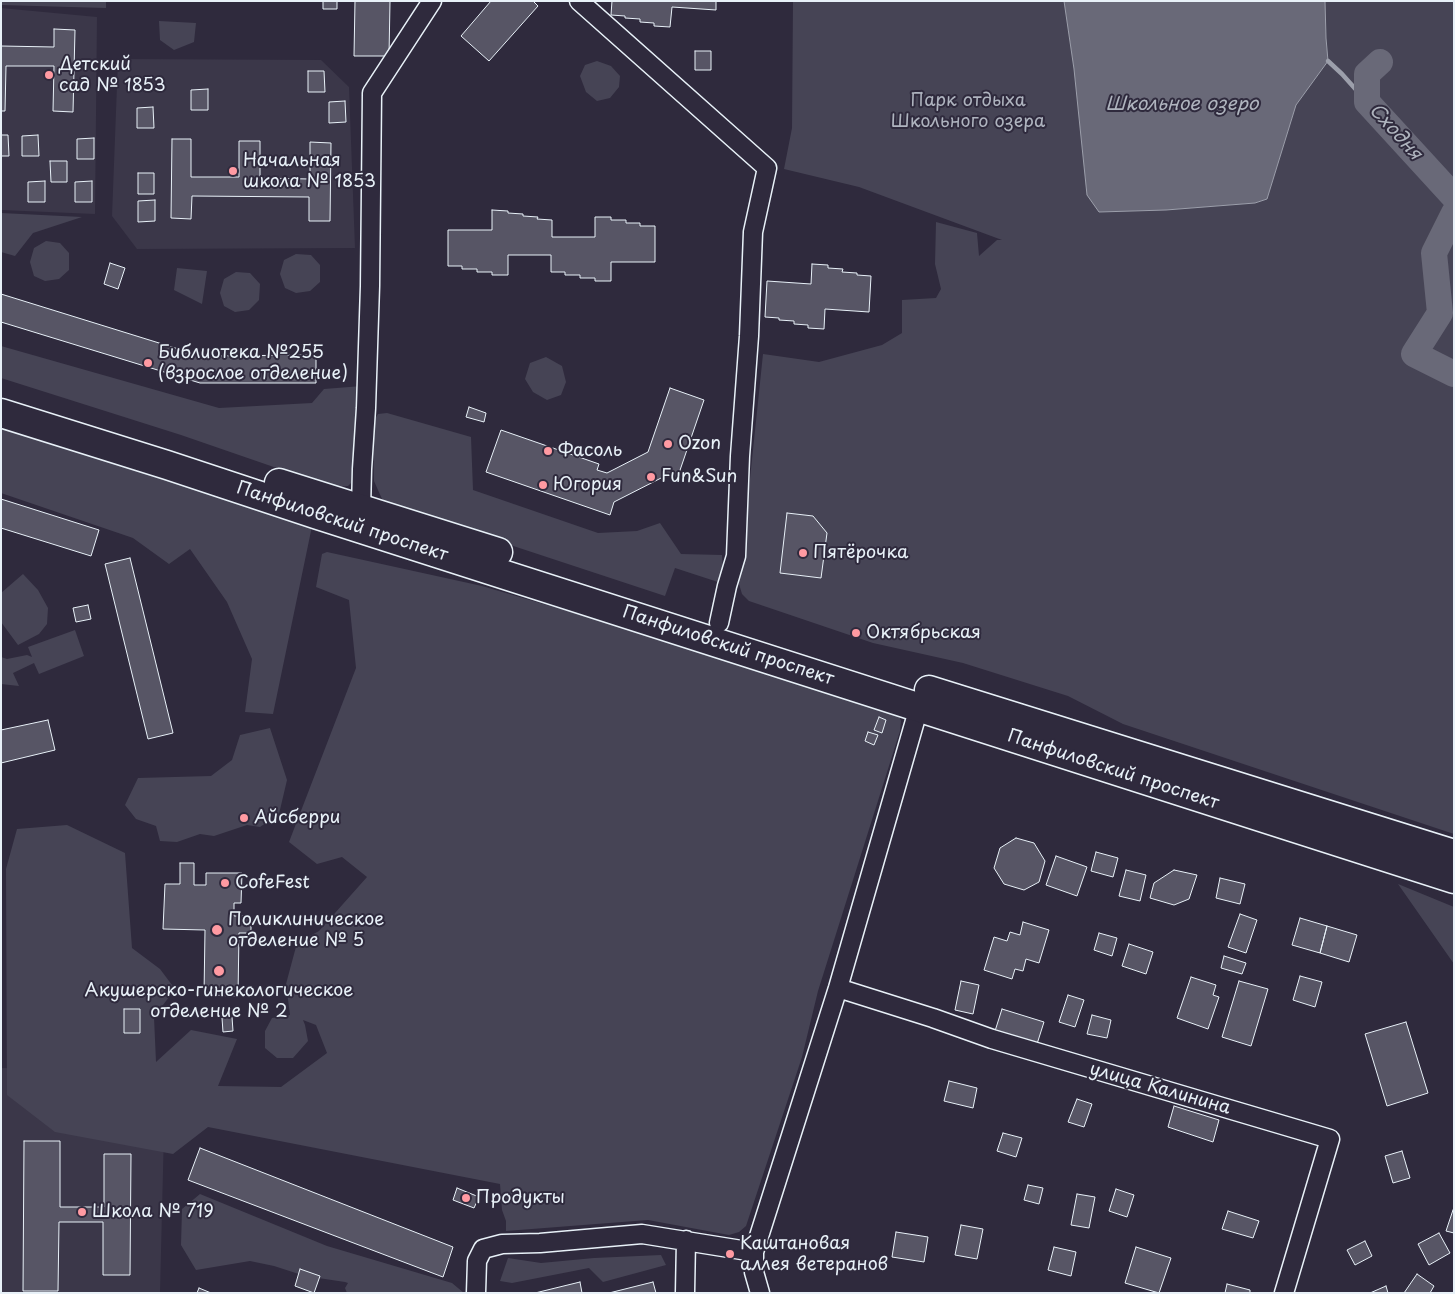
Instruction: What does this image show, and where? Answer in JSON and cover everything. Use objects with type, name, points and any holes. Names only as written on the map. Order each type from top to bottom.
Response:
[{"type":"main road","name":"Панфиловский проспект","points":[[1,394],[977,706],[1454,854]]},
{"type":"main road","name":"Панфиловский проспект","points":[[1,413],[1454,879]]},
{"type":"street","points":[[361,509],[370,286],[372,93],[432,1]]},
{"type":"street","points":[[579,1],[767,168],[753,232],[736,556],[719,623]]},
{"type":"street","points":[[760,1293],[754,1272],[754,1252],[838,988],[919,707]]},
{"type":"street","name":"улица Калинина","points":[[838,988],[992,1039],[1330,1139],[1284,1293]]},
{"type":"street","points":[[476,1293],[476,1260],[483,1249],[502,1244],[540,1243],[642,1234],[754,1252]]},
{"type":"street","points":[[685,1293],[686,1240]]},
{"type":"shaded area","name":"Детский сад № 1853","points":[[1,8],[97,17],[95,214],[1,210]]},
{"type":"shaded area","name":"Начальная школа № 1853","points":[[118,59],[321,60],[349,87],[355,248],[137,249],[112,216]]},
{"type":"shaded area","name":"Школа № 719","points":[[1,1068],[129,1071],[164,1131],[160,1293],[1,1293]]},
{"type":"green space","points":[[1,1],[106,1],[106,8],[1,5]]},
{"type":"green space","name":"Парк отдыха Школьного озера","points":[[793,1],[1064,1],[1074,69],[1087,194],[1100,212],[1166,210],[1255,203],[1267,199],[1296,105],[1328,61],[1325,1],[1454,1],[1454,834],[1123,724],[1068,696],[963,663],[873,643],[749,601],[742,594],[739,584],[763,354],[819,362],[882,345],[902,333],[902,300],[936,298],[941,289],[935,264],[936,222],[977,233],[979,256],[997,240],[1002,240],[859,187],[784,169],[792,128]]},
{"type":"green space","points":[[159,21],[196,23],[194,42],[174,50],[160,40]]},
{"type":"green space","points":[[597,61],[611,66],[620,76],[619,87],[610,98],[597,101],[586,92],[580,76],[585,65]]},
{"type":"green space","points":[[1,213],[82,217],[33,233],[15,256],[1,252]]},
{"type":"green space","points":[[46,241],[60,243],[69,253],[69,270],[59,279],[45,281],[34,276],[30,262],[34,248]]},
{"type":"green space","points":[[296,254],[311,255],[320,265],[320,282],[310,291],[296,293],[285,288],[280,274],[284,260]]},
{"type":"green space","points":[[177,268],[207,271],[202,304],[174,290]]},
{"type":"green space","points":[[236,272],[250,273],[260,284],[259,300],[249,310],[235,312],[224,306],[220,293],[224,279]]},
{"type":"green space","points":[[1,346],[219,408],[312,403],[324,389],[362,386],[356,478],[348,486],[336,487],[323,484],[181,435],[1,378]]},
{"type":"green space","points":[[546,357],[562,366],[566,382],[561,395],[547,400],[533,392],[525,379],[530,363]]},
{"type":"green space","points":[[387,413],[471,437],[473,490],[598,533],[637,531],[660,523],[681,554],[722,555],[723,571],[721,583],[675,568],[665,596],[389,505],[382,499],[374,481],[373,422],[378,414]]},
{"type":"green space","points":[[1,426],[311,527],[273,714],[245,712],[252,659],[227,602],[190,549],[169,564],[133,538],[1,493]]},
{"type":"green space","points":[[327,552],[482,586],[897,709],[901,721],[900,731],[818,991],[802,1057],[746,1226],[739,1232],[729,1235],[648,1220],[506,1231],[500,1184],[208,1127],[173,1154],[55,1132],[7,1095],[6,869],[17,829],[67,825],[125,853],[132,948],[160,969],[175,989],[154,1017],[156,1062],[191,1030],[237,1039],[218,1086],[281,1087],[327,1053],[316,1025],[303,1020],[308,1041],[293,1058],[277,1058],[265,1048],[265,1031],[272,1018],[290,1015],[286,984],[297,943],[319,931],[367,877],[342,857],[317,864],[289,842],[356,668],[349,600],[316,587],[322,554]]},
{"type":"green space","points":[[23,574],[38,590],[48,608],[47,624],[39,634],[18,645],[1,622],[1,593]]},
{"type":"green space","points":[[75,630],[84,656],[39,674],[34,663],[13,673],[19,686],[1,684],[1,657],[7,659],[27,655],[32,657],[28,647]]},
{"type":"green space","points":[[270,728],[287,780],[279,814],[260,827],[247,825],[214,836],[200,834],[177,842],[160,841],[156,826],[136,819],[125,805],[138,778],[211,776],[232,760],[240,735]]},
{"type":"green space","points":[[1398,884],[1454,907],[1454,964]]},
{"type":"green space","points":[[200,1194],[327,1246],[452,1283],[464,1293],[347,1293],[345,1288],[348,1283],[345,1282],[305,1276],[250,1261],[196,1270],[181,1245],[182,1209]]},
{"type":"green space","points":[[661,1255],[666,1265],[603,1282],[589,1268],[512,1283],[500,1281],[508,1258],[541,1263]]},
{"type":"water","name":"Школьное озеро","points":[[1064,1],[1325,1],[1328,61],[1296,105],[1267,199],[1255,203],[1166,210],[1099,212],[1087,195],[1074,69]]},
{"type":"building","points":[[323,1],[337,1],[337,9],[323,9]]},
{"type":"building","points":[[355,1],[390,1],[389,56],[354,56]]},
{"type":"building","points":[[491,1],[533,1],[538,6],[489,61],[461,36]]},
{"type":"building","points":[[612,1],[716,1],[716,10],[672,7],[670,27],[654,26],[654,23],[640,22],[640,19],[611,15]]},
{"type":"building","points":[[54,29],[75,30],[73,112],[53,111],[54,66],[6,66],[5,111],[1,111],[1,46],[54,47]]},
{"type":"building","points":[[695,51],[711,51],[711,70],[695,70]]},
{"type":"building","points":[[308,71],[324,71],[325,92],[308,92]]},
{"type":"building","points":[[208,89],[208,110],[191,110],[191,90]]},
{"type":"building","points":[[345,101],[346,122],[329,123],[329,102]]},
{"type":"building","points":[[153,107],[154,128],[137,128],[137,108]]},
{"type":"building","points":[[1,135],[8,135],[9,156],[1,156]]},
{"type":"building","points":[[38,135],[39,156],[22,156],[22,136]]},
{"type":"building","points":[[94,138],[94,159],[77,159],[77,139]]},
{"type":"building","points":[[172,139],[191,139],[191,177],[239,177],[239,141],[260,141],[260,178],[310,179],[310,142],[331,143],[330,221],[309,221],[309,197],[192,196],[191,219],[171,218]]},
{"type":"building","points":[[50,161],[67,161],[67,182],[51,182]]},
{"type":"building","points":[[138,173],[154,173],[154,194],[138,194]]},
{"type":"building","points":[[45,181],[45,202],[28,202],[28,182]]},
{"type":"building","points":[[92,181],[92,202],[75,202],[75,182]]},
{"type":"building","points":[[155,200],[155,221],[138,222],[138,201]]},
{"type":"building","points":[[492,210],[508,211],[508,213],[523,214],[523,216],[538,217],[537,219],[552,220],[552,237],[595,237],[595,217],[611,217],[611,220],[626,220],[626,223],[640,223],[640,226],[655,226],[655,262],[611,262],[611,281],[595,281],[595,278],[580,278],[580,275],[565,275],[565,272],[551,272],[551,255],[508,255],[508,275],[492,275],[492,272],[477,272],[477,269],[462,269],[462,266],[448,266],[448,230],[492,230]]},
{"type":"building","points":[[110,263],[125,268],[118,289],[104,284]]},
{"type":"building","points":[[812,264],[828,265],[828,268],[843,269],[842,272],[871,276],[869,312],[825,309],[824,329],[808,328],[808,325],[794,324],[794,321],[765,317],[767,281],[811,284]]},
{"type":"building","points":[[1,294],[201,356],[316,355],[316,383],[200,383],[1,322]]},
{"type":"building","points":[[670,388],[704,400],[677,479],[667,475],[614,502],[610,515],[486,472],[501,430],[599,464],[597,470],[607,473],[648,452]]},
{"type":"building","points":[[469,407],[486,413],[484,422],[466,417]]},
{"type":"building","points":[[1,499],[99,530],[91,556],[1,528]]},
{"type":"building","name":"Пятёрочка","points":[[787,513],[813,516],[827,533],[821,578],[780,573]]},
{"type":"building","points":[[130,558],[173,733],[148,739],[105,564]]},
{"type":"building","points":[[88,605],[91,619],[76,622],[73,608]]},
{"type":"building","points":[[879,717],[886,720],[882,733],[874,730]]},
{"type":"building","points":[[48,720],[55,750],[1,763],[1,730]]},
{"type":"building","points":[[868,732],[878,735],[874,745],[865,741]]},
{"type":"building","points":[[1016,838],[1034,843],[1045,861],[1039,882],[1024,890],[1004,884],[994,868],[1000,848]]},
{"type":"building","points":[[1096,852],[1118,858],[1113,877],[1091,871]]},
{"type":"building","points":[[1056,856],[1087,867],[1077,896],[1046,885]]},
{"type":"building","name":"Поликлиническое отделение № 5","points":[[180,863],[194,863],[194,885],[206,885],[206,873],[242,873],[241,903],[234,903],[234,916],[251,916],[251,933],[239,933],[238,996],[204,995],[205,930],[163,929],[165,884],[180,884]]},
{"type":"building","points":[[1126,870],[1146,875],[1140,901],[1119,896]]},
{"type":"building","points":[[1174,870],[1197,875],[1189,899],[1174,905],[1150,898],[1154,883]]},
{"type":"building","points":[[1220,878],[1245,884],[1240,904],[1216,898]]},
{"type":"building","points":[[1240,914],[1257,920],[1246,953],[1228,947]]},
{"type":"building","points":[[1300,918],[1327,926],[1320,953],[1292,945]]},
{"type":"building","points":[[1023,922],[1049,930],[1039,963],[1026,959],[1023,971],[1015,969],[1012,979],[984,970],[994,937],[1007,941],[1010,932],[1020,935]]},
{"type":"building","points":[[1327,926],[1357,935],[1349,962],[1320,953]]},
{"type":"building","points":[[1099,933],[1117,938],[1112,956],[1094,950]]},
{"type":"building","points":[[1129,944],[1153,952],[1146,974],[1122,966]]},
{"type":"building","points":[[1224,956],[1246,963],[1242,974],[1221,968]]},
{"type":"building","points":[[1300,976],[1322,982],[1315,1007],[1293,1000]]},
{"type":"building","points":[[1191,977],[1216,985],[1213,995],[1219,997],[1208,1029],[1177,1018]]},
{"type":"building","points":[[961,981],[979,985],[973,1014],[955,1010]]},
{"type":"building","points":[[1239,981],[1268,989],[1251,1046],[1222,1037]]},
{"type":"building","points":[[1068,995],[1084,1000],[1075,1027],[1059,1022]]},
{"type":"building","points":[[124,1009],[140,1009],[140,1033],[124,1033]]},
{"type":"building","points":[[1002,1009],[1044,1022],[1037,1044],[995,1031]]},
{"type":"building","points":[[1092,1015],[1111,1020],[1107,1038],[1087,1034]]},
{"type":"building","points":[[232,1017],[233,1031],[223,1032],[222,1018]]},
{"type":"building","points":[[1406,1022],[1428,1093],[1387,1106],[1365,1034]]},
{"type":"building","points":[[949,1081],[977,1088],[973,1108],[944,1101]]},
{"type":"building","points":[[1077,1099],[1092,1104],[1084,1127],[1068,1122]]},
{"type":"building","points":[[1174,1106],[1219,1120],[1213,1142],[1168,1127]]},
{"type":"building","points":[[1003,1133],[1022,1138],[1016,1157],[997,1151]]},
{"type":"building","points":[[24,1141],[60,1141],[60,1207],[104,1207],[104,1154],[131,1154],[130,1275],[103,1275],[103,1222],[59,1222],[58,1291],[23,1291]]},
{"type":"building","points":[[200,1148],[453,1247],[443,1277],[188,1180]]},
{"type":"building","points":[[1402,1151],[1410,1178],[1393,1183],[1385,1156]]},
{"type":"building","points":[[1028,1185],[1043,1188],[1039,1204],[1024,1200]]},
{"type":"building","name":"Продукты","points":[[457,1188],[479,1197],[474,1208],[453,1200]]},
{"type":"building","points":[[1116,1189],[1134,1195],[1127,1217],[1109,1211]]},
{"type":"building","points":[[1077,1194],[1095,1197],[1089,1228],[1071,1225]]},
{"type":"building","points":[[1454,1210],[1454,1233],[1446,1231]]},
{"type":"building","points":[[1228,1211],[1259,1221],[1253,1238],[1222,1229]]},
{"type":"building","points":[[961,1225],[983,1229],[977,1259],[955,1255]]},
{"type":"building","points":[[896,1232],[928,1237],[924,1262],[892,1257]]},
{"type":"building","points":[[1439,1233],[1450,1253],[1429,1265],[1418,1244]]},
{"type":"building","points":[[1365,1241],[1372,1256],[1355,1265],[1347,1250]]},
{"type":"building","points":[[1054,1247],[1076,1252],[1071,1276],[1048,1270]]},
{"type":"building","points":[[1136,1247],[1171,1258],[1159,1293],[1125,1283]]},
{"type":"building","points":[[300,1269],[320,1276],[314,1293],[295,1286]]},
{"type":"building","points":[[1417,1274],[1434,1286],[1430,1293],[1404,1293]]},
{"type":"building","points":[[580,1282],[582,1293],[535,1293]]},
{"type":"building","points":[[653,1282],[656,1293],[609,1293]]},
{"type":"building","points":[[1227,1284],[1250,1290],[1250,1293],[1225,1293]]},
{"type":"building","points":[[1386,1286],[1388,1293],[1370,1293]]},
{"type":"building","points":[[199,1288],[211,1293],[197,1293]]},
{"type":"waterway","points":[[1328,61],[1367,102]]},
{"type":"waterway","name":"Сходня","points":[[1380,62],[1367,74],[1367,102],[1454,197]]},
{"type":"waterway","name":"Сходня","points":[[1454,213],[1434,253],[1440,313],[1414,354],[1454,374]]},
{"type":"place","name":"Детский сад № 1853","points":[[49,75]]},
{"type":"place","name":"Начальная школа № 1853","points":[[233,171]]},
{"type":"place","name":"Библиотека №255 (взрослое отделение)","points":[[148,363]]},
{"type":"place","name":"Ozon","points":[[668,444]]},
{"type":"place","name":"Фасоль","points":[[548,451]]},
{"type":"place","name":"Fun&Sun","points":[[651,477]]},
{"type":"place","name":"Югория","points":[[543,485]]},
{"type":"place","name":"Пятёрочка","points":[[803,553]]},
{"type":"place","name":"Октябрьская","points":[[856,633]]},
{"type":"place","name":"Айсберри","points":[[244,818]]},
{"type":"place","name":"CofeFest","points":[[225,883]]},
{"type":"place","name":"Поликлиническое отделение № 5","points":[[217,930]]},
{"type":"place","name":"Акушерско-гинекологическое отделение № 2","points":[[219,971]]},
{"type":"place","name":"Продукты","points":[[466,1198]]},
{"type":"place","name":"Школа № 719","points":[[82,1212]]},
{"type":"place","name":"Каштановая аллея ветеранов","points":[[730,1254]]}]
